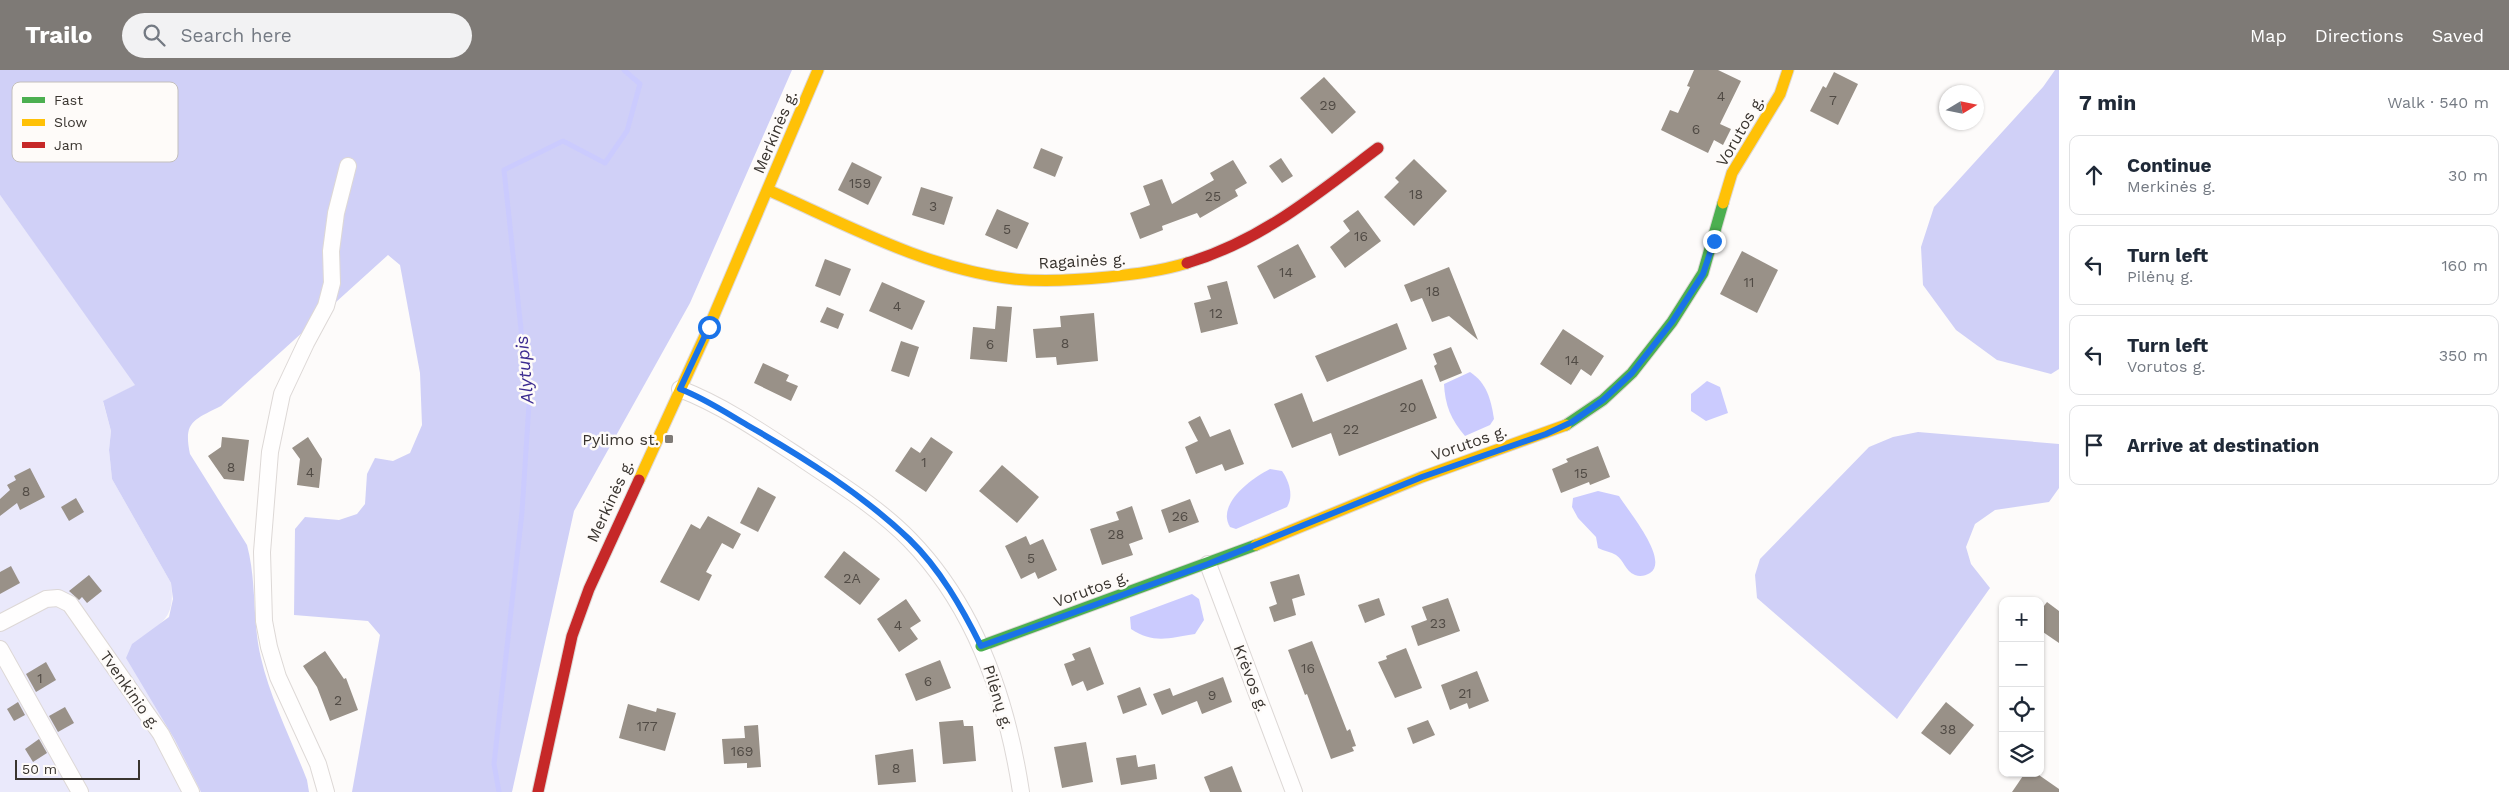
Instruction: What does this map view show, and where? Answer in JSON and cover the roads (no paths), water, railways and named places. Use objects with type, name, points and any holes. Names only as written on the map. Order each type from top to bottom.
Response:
[{"type":"street","name":"Merkinės g.","points":[[538,792],[572,636],[589,589],[768,190],[818,70]]},
{"type":"street","name":"Vorutos g.","points":[[981,646],[1208,564],[1422,477],[1546,434],[1572,422],[1603,400],[1632,373],[1672,322],[1703,274],[1732,173],[1780,94],[1788,70]]},
{"type":"street","name":"Ragainės g.","points":[[768,190],[872,236],[930,258],[972,271],[1002,277],[1044,281],[1078,280],[1166,269],[1220,252],[1276,223],[1378,148]]},
{"type":"street","points":[[326,792],[318,764],[278,676],[268,647],[264,621],[262,552],[270,452],[280,402],[306,343],[326,306],[332,283],[331,251],[336,213],[348,166]]},
{"type":"street","name":"Pilėnų g.","points":[[680,389],[696,395],[776,441],[830,477],[903,534],[938,573],[966,616],[981,646],[1002,705],[1021,792]]},
{"type":"street","name":"Krėvos g.","points":[[1208,564],[1294,792]]},
{"type":"street","name":"Tvenkinio g.","points":[[0,623],[46,599],[58,598],[70,604],[161,734],[190,792]]},
{"type":"street","points":[[0,649],[80,792]]},
{"type":"waterway","name":"Alytupis","points":[[499,792],[494,764],[522,512],[529,404],[504,170],[563,141],[605,163],[627,131],[640,84],[624,70]]},
{"type":"place","name":"Pylimo st.","points":[[669,439]]}]
